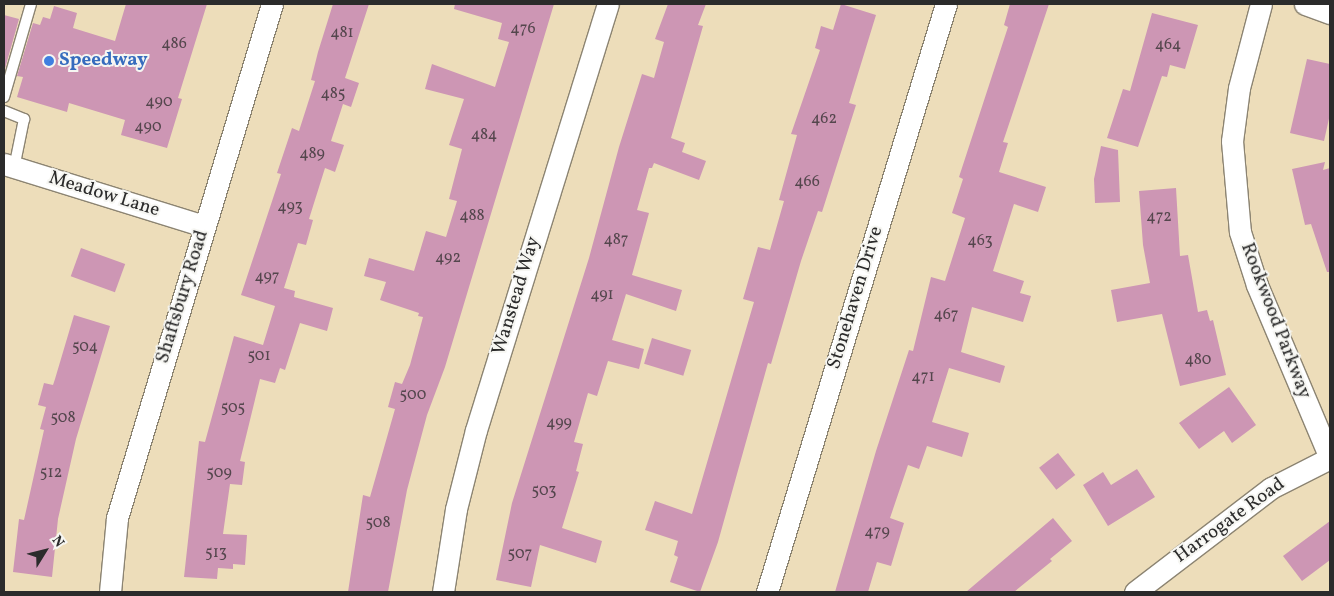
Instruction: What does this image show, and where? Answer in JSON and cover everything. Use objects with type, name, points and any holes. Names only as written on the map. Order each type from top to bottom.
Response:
[{"type":"street","name":"Shaftsbury Road","points":[[110,592],[117,518],[272,4]]},
{"type":"street","name":"Wanstead Way","points":[[443,592],[456,509],[476,430],[608,4]]},
{"type":"street","name":"Stonehaven Drive","points":[[767,592],[946,4]]},
{"type":"street","name":"Rookwood Parkway","points":[[1261,4],[1239,88],[1232,141],[1240,232],[1257,285],[1330,458]]},
{"type":"street","points":[[1305,4],[1330,13]]},
{"type":"street","name":"Meadow Lane","points":[[9,166],[204,226]]},
{"type":"street","name":"Harrogate Road","points":[[1135,592],[1271,488],[1330,458]]},
{"type":"lane","points":[[4,97],[17,42],[32,4]]},
{"type":"lane","points":[[4,111],[24,119],[9,166]]},
{"type":"building","points":[[126,4],[207,4],[178,98],[182,99],[167,148],[121,135],[125,120],[69,103],[67,112],[17,97],[23,77],[17,76],[33,23],[40,25],[43,17],[50,19],[54,6],[77,13],[73,28],[115,41]]},
{"type":"building","points":[[333,4],[369,4],[345,78],[359,83],[351,107],[343,104],[331,141],[344,145],[335,172],[325,168],[309,219],[313,220],[306,245],[298,243],[284,288],[295,291],[294,297],[333,308],[327,331],[300,323],[285,370],[280,368],[275,383],[260,379],[240,461],[245,462],[242,485],[230,484],[223,534],[247,535],[245,565],[233,564],[233,569],[218,568],[217,579],[184,577],[199,441],[205,442],[234,336],[263,345],[275,306],[241,295],[281,174],[277,173],[292,128],[299,131],[315,81],[311,80]]},
{"type":"building","points":[[455,4],[554,4],[445,367],[427,415],[407,490],[388,592],[348,592],[363,495],[370,497],[395,409],[388,407],[395,382],[402,384],[410,365],[423,317],[418,316],[419,313],[380,300],[386,282],[364,276],[369,258],[414,271],[426,231],[446,237],[457,201],[449,199],[462,149],[449,145],[464,99],[425,89],[432,64],[495,87],[509,42],[498,39],[502,23],[454,9]]},
{"type":"building","points":[[668,4],[706,4],[698,25],[703,26],[671,138],[685,143],[682,152],[706,161],[699,180],[654,163],[652,168],[649,168],[637,210],[649,213],[632,275],[682,290],[676,311],[626,294],[612,340],[644,349],[639,369],[608,361],[597,396],[588,393],[574,442],[583,444],[576,471],[579,472],[562,528],[602,541],[596,563],[540,545],[531,587],[496,580],[512,503],[589,258],[619,147],[642,74],[654,78],[664,42],[655,39]]},
{"type":"building","points":[[841,4],[876,15],[849,103],[856,105],[822,212],[818,211],[801,261],[771,364],[768,363],[718,542],[700,592],[670,582],[678,557],[674,555],[678,541],[645,530],[655,501],[692,514],[754,302],[743,299],[758,247],[770,250],[784,201],[779,200],[797,135],[791,134],[820,50],[815,48],[821,26],[833,30]]},
{"type":"building","points":[[1010,4],[1049,4],[1003,142],[1008,143],[999,172],[1046,187],[1038,212],[1014,204],[993,271],[1024,281],[1020,293],[1031,296],[1023,322],[972,307],[961,352],[1005,366],[1000,383],[949,368],[932,422],[969,433],[962,457],[927,446],[919,469],[908,465],[890,518],[904,523],[891,566],[877,562],[868,592],[835,592],[876,451],[909,350],[913,351],[931,277],[945,281],[965,218],[952,213],[963,179],[959,177],[1008,27],[1004,25]]},
{"type":"building","points":[[1152,13],[1198,25],[1185,69],[1170,65],[1167,77],[1162,76],[1138,147],[1107,138],[1123,89],[1130,91]]},
{"type":"building","points":[[4,15],[19,19],[4,72]]},
{"type":"building","points":[[1307,59],[1330,64],[1330,114],[1324,141],[1290,133]]},
{"type":"building","points":[[1101,146],[1118,150],[1120,202],[1095,203],[1094,179]]},
{"type":"building","points":[[1325,162],[1323,170],[1330,168],[1330,272],[1327,272],[1311,224],[1305,225],[1292,169]]},
{"type":"building","points":[[1176,188],[1180,256],[1188,255],[1198,312],[1207,310],[1210,321],[1213,320],[1226,375],[1180,386],[1162,314],[1117,322],[1111,290],[1150,283],[1143,245],[1139,191]]},
{"type":"building","points":[[81,248],[125,264],[115,292],[71,276]]},
{"type":"building","points":[[74,315],[110,326],[76,439],[58,519],[52,577],[13,572],[19,519],[24,520],[44,430],[40,429],[46,407],[38,405],[44,383],[53,385]]},
{"type":"building","points":[[652,338],[691,350],[683,376],[644,364]]},
{"type":"building","points":[[1229,387],[1256,425],[1232,443],[1224,431],[1199,449],[1179,423]]},
{"type":"building","points":[[1058,453],[1075,475],[1056,490],[1039,468]]},
{"type":"building","points":[[1137,469],[1155,497],[1108,526],[1083,485],[1103,472],[1111,485]]},
{"type":"building","points":[[1053,518],[1072,541],[1050,559],[1052,561],[1014,592],[966,592]]},
{"type":"building","points":[[1330,521],[1330,560],[1302,581],[1283,556]]},
{"type":"place","name":"Speedway","points":[[49,61]]}]
